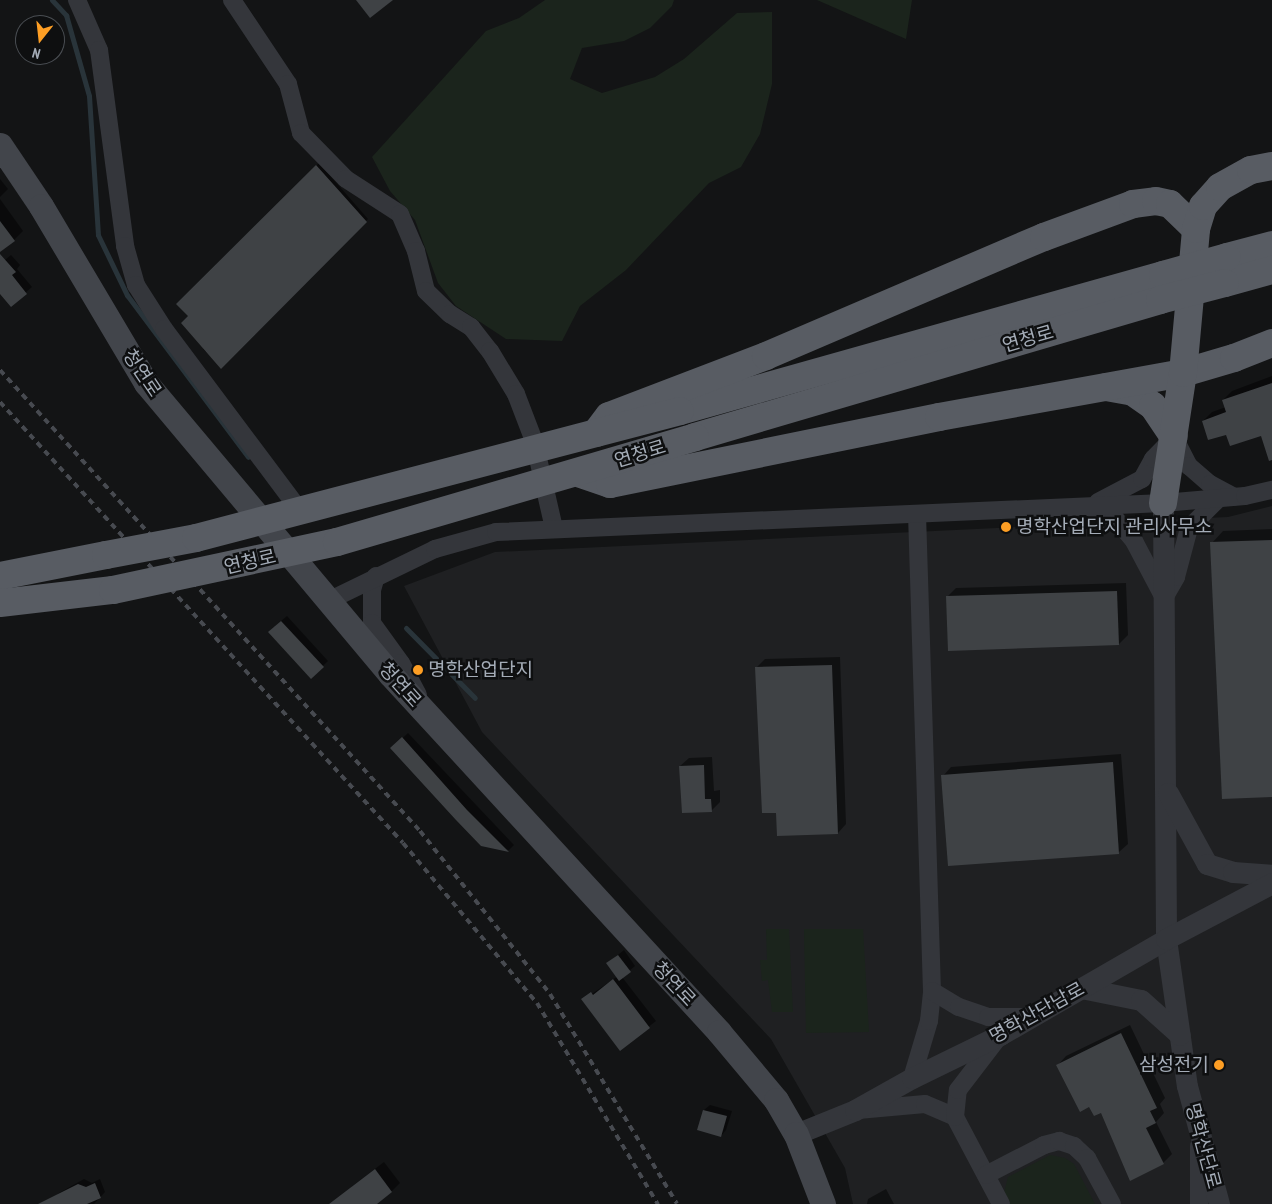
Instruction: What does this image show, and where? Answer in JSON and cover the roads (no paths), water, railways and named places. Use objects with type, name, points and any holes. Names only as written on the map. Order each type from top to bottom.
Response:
[{"type":"highway","points":[[1163,503],[1183,373],[1196,230],[1203,206],[1220,187],[1251,170],[1272,166]]},
{"type":"highway","points":[[677,402],[1133,204],[1156,200],[1170,204],[1196,230]]},
{"type":"highway","name":"연청로","points":[[0,603],[114,590],[337,542],[578,473],[1162,288],[1226,270],[1272,245]]},
{"type":"highway","name":"연청로","points":[[1226,270],[1272,270]]},
{"type":"highway","name":"연청로","points":[[0,576],[196,538],[596,433],[677,402],[1162,288]]},
{"type":"highway","points":[[578,473],[610,484],[1104,386],[1183,373],[1228,360],[1272,343]]},
{"type":"highway","points":[[1174,437],[1189,397],[1205,378],[1228,360]]},
{"type":"highway","points":[[1104,386],[1133,392],[1153,406],[1174,437]]},
{"type":"main road","name":"청연로","points":[[0,145],[41,206],[146,383],[328,601],[431,720],[719,1032],[776,1100],[796,1134],[823,1204]]},
{"type":"street","points":[[78,0],[99,50],[125,246],[136,285],[164,330],[300,511]]},
{"type":"street","points":[[236,2],[288,84],[301,133],[346,180],[400,214],[416,250],[426,291],[450,314],[471,327],[490,350],[516,394],[534,441],[554,528]]},
{"type":"street","points":[[1086,506],[1121,492],[1142,479],[1153,460],[1174,437],[1188,466],[1227,498]]},
{"type":"street","points":[[328,601],[434,548],[496,532],[1163,503],[1227,498],[1272,490]]},
{"type":"street","points":[[1164,598],[1176,577],[1189,528],[1227,498]]},
{"type":"street","name":"명학산단로","points":[[1163,503],[1166,939],[1180,1035],[1200,1138],[1219,1204]]},
{"type":"street","points":[[1086,506],[1114,517],[1134,541],[1164,598]]},
{"type":"street","points":[[912,1078],[930,1021],[932,991],[917,514]]},
{"type":"street","points":[[376,576],[372,590],[372,624],[401,662],[431,720]]},
{"type":"street","points":[[1166,789],[1207,864],[1233,872],[1272,875]]},
{"type":"street","name":"명학산단남로","points":[[796,1134],[855,1110],[912,1078],[1000,1035],[1166,939],[1272,883]]},
{"type":"street","points":[[1081,988],[1141,1000],[1180,1035]]},
{"type":"street","points":[[932,991],[959,1007],[988,1017],[1032,1017]]},
{"type":"street","points":[[1000,1035],[958,1090],[955,1117],[1001,1204]]},
{"type":"street","points":[[855,1110],[925,1104],[955,1117]]},
{"type":"street","points":[[1199,1204],[1200,1138]]},
{"type":"street","points":[[986,1175],[1044,1145],[1059,1141],[1074,1146],[1087,1158],[1112,1204]]},
{"type":"waterway","points":[[52,0],[66,15],[89,96],[98,235],[127,295],[248,457]]},
{"type":"waterway","points":[[406,628],[475,698]]},
{"type":"railway","points":[[0,370],[420,831],[550,994],[677,1204]]},
{"type":"railway","points":[[0,402],[403,843],[537,1003],[658,1204]]},
{"type":"place","name":"명학산업단지 관리사무소","points":[[1006,527]]},
{"type":"place","name":"명학산업단지","points":[[418,670]]},
{"type":"place","name":"삼성전기","points":[[1219,1065]]}]
